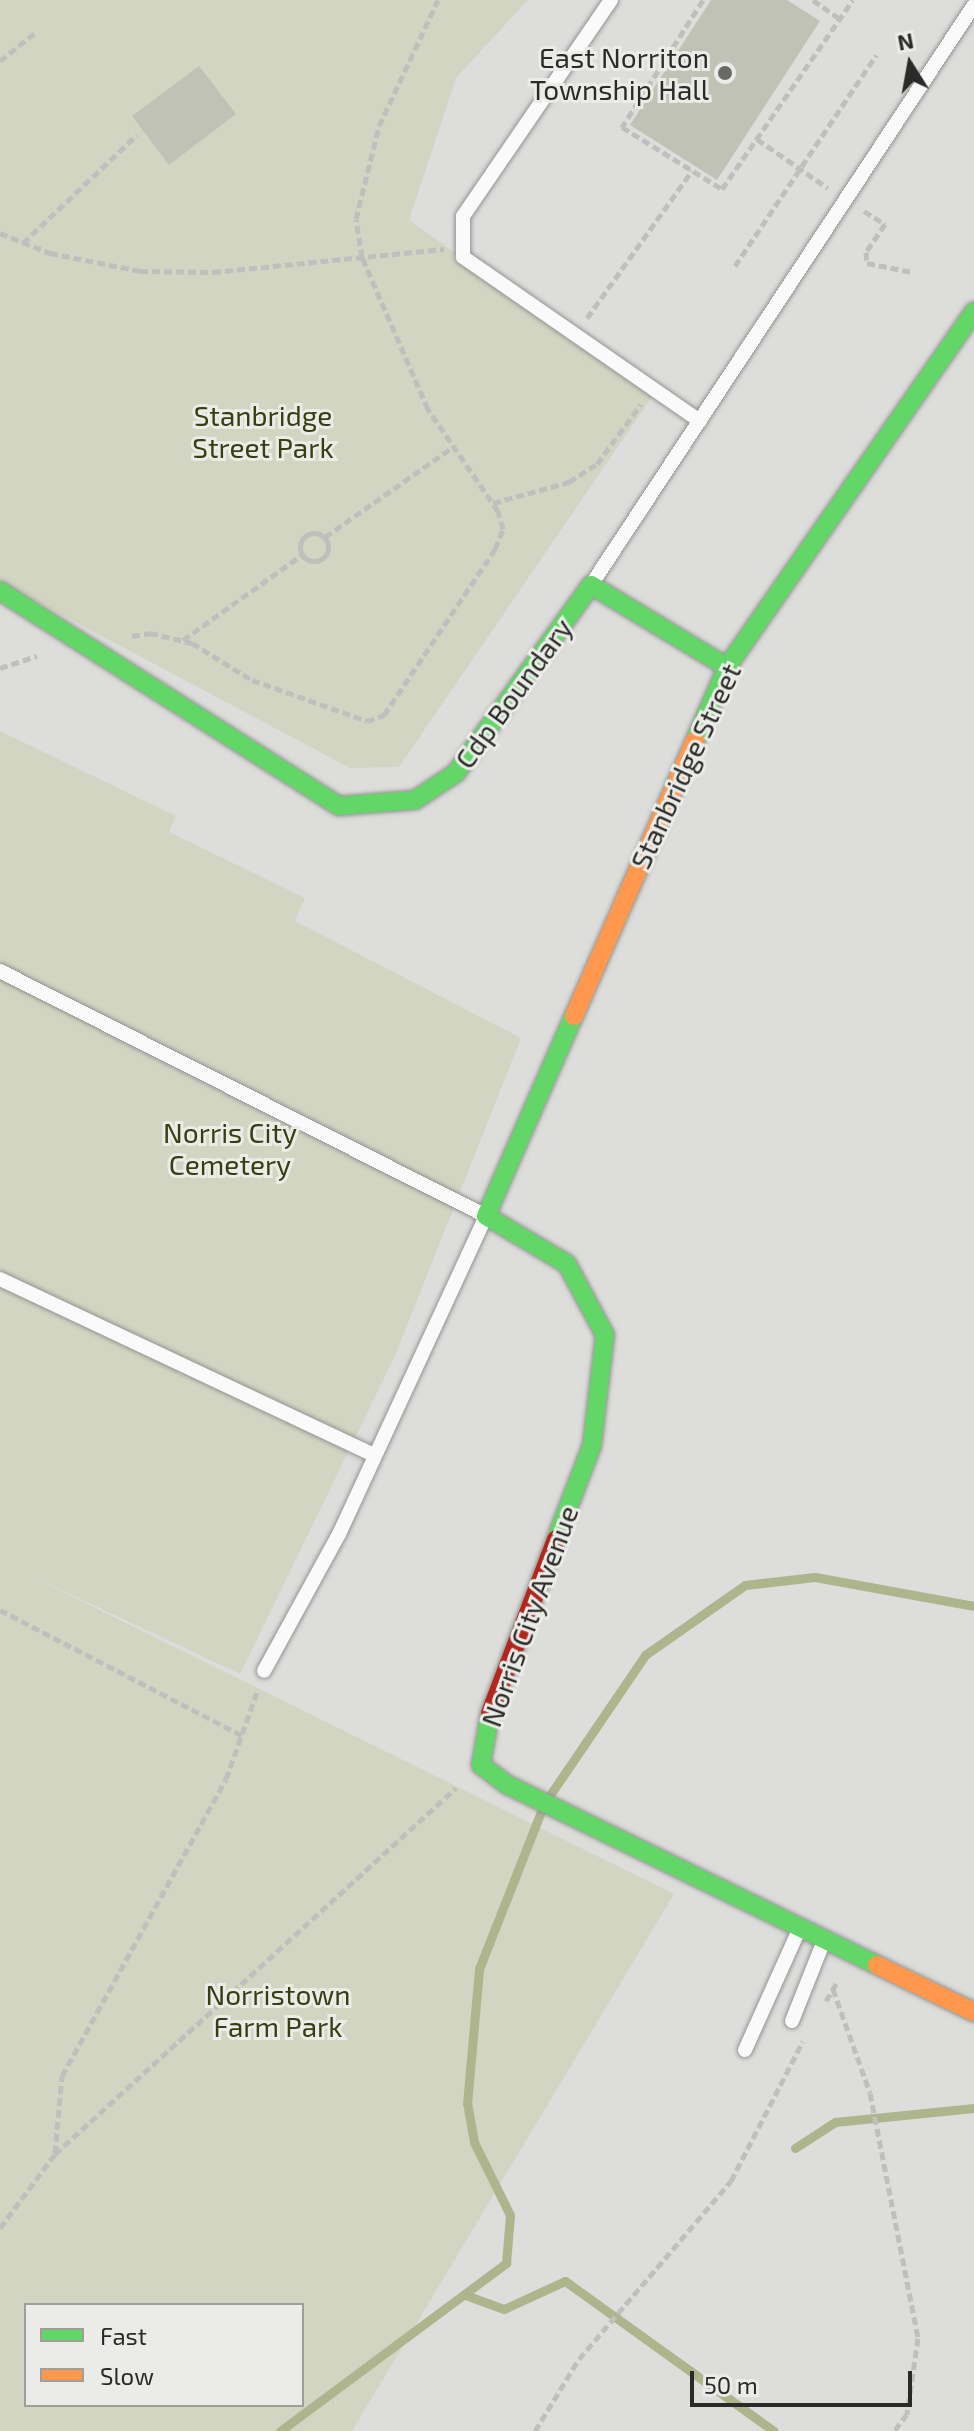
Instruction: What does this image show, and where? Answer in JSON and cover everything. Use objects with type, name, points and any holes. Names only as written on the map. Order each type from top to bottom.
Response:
[{"type":"street","name":"Stanbridge Street","points":[[486,1216],[727,667],[974,311]]},
{"type":"street","points":[[591,585],[727,667]]},
{"type":"street","name":"Cdp Boundary","points":[[0,591],[312,795],[363,808],[415,800],[456,773],[591,585]]},
{"type":"street","name":"Norris City Avenue","points":[[486,1216],[567,1264],[605,1335],[592,1445],[492,1705],[481,1765],[508,1785],[974,2012]]},
{"type":"lane","points":[[611,0],[463,216],[461,248],[485,278],[650,392],[700,421]]},
{"type":"lane","points":[[591,585],[974,5]]},
{"type":"lane","points":[[0,971],[486,1216],[374,1455],[264,1671]]},
{"type":"lane","points":[[0,1279],[374,1455]]},
{"type":"lane","points":[[745,2050],[800,1927]]},
{"type":"lane","points":[[792,2021],[824,1939]]},
{"type":"path","points":[[126,637],[150,633],[183,640],[266,686],[367,721],[384,715],[495,549],[503,529],[493,503],[453,447],[416,383],[362,257],[356,219],[379,126],[438,0]]},
{"type":"path","points":[[703,0],[622,127],[722,189],[853,0]]},
{"type":"path","points":[[813,0],[840,19]]},
{"type":"path","points":[[0,61],[36,32]]},
{"type":"path","points":[[735,266],[876,55]]},
{"type":"path","points":[[23,243],[137,135]]},
{"type":"path","points":[[572,338],[692,171]]},
{"type":"path","points":[[0,233],[23,243],[140,271],[461,248]]},
{"type":"path","points":[[493,503],[569,482],[597,464],[650,392]]},
{"type":"path","points":[[183,640],[303,554],[308,535],[325,537],[453,447]]},
{"type":"path","points":[[303,554],[323,558],[325,537]]},
{"type":"path","points":[[0,668],[41,655]]},
{"type":"path","points":[[0,1610],[243,1736]]},
{"type":"path","points":[[55,2154],[62,2076],[243,1736],[264,1671]]},
{"type":"path","points":[[0,2228],[55,2154],[481,1765]]},
{"type":"path","points":[[818,2015],[853,1953]]},
{"type":"path","points":[[833,1988],[870,2093],[918,2338],[907,2414],[894,2431]]},
{"type":"path","points":[[535,2431],[579,2359],[731,2181],[811,2028]]},
{"type":"green space","name":"Stanbridge Street Park","points":[[0,0],[528,0],[456,78],[409,220],[654,394],[399,767],[350,768],[0,582]]},
{"type":"green space","points":[[0,731],[176,816],[169,832],[305,898],[295,921],[521,1038],[395,1356],[240,1674],[27,1574],[674,1894],[352,2431],[0,2431]]},
{"type":"building","name":"East Norriton Township Hall","points":[[711,0],[787,0],[820,21],[717,180],[630,125]]},
{"type":"building","points":[[199,66],[236,114],[169,165],[132,116]]},
{"type":"waterway","points":[[550,1795],[645,1655],[745,1585],[815,1577],[974,1606]]},
{"type":"waterway","points":[[280,2431],[506,2263],[510,2215],[474,2142],[467,2104],[479,1969],[541,1812]]},
{"type":"waterway","points":[[795,2148],[835,2122],[974,2108]]},
{"type":"waterway","points":[[468,2296],[504,2309],[565,2281],[774,2431]]},
{"type":"traffic: fast","points":[[695,740],[727,667],[974,311]]},
{"type":"traffic: fast","points":[[0,591],[339,806],[415,800],[456,773],[591,585],[727,667]]},
{"type":"traffic: fast","points":[[556,1539],[592,1445],[605,1335],[567,1264],[486,1216],[574,1016]]},
{"type":"traffic: fast","points":[[490,1713],[481,1765],[508,1785],[877,1965]]},
{"type":"traffic: slow","points":[[574,1016],[695,740]]},
{"type":"traffic: slow","points":[[877,1965],[974,2012]]},
{"type":"traffic: jam","points":[[490,1713],[556,1539]]},
{"type":"place","name":"East Norriton Township Hall","points":[[725,73]]},
{"type":"park label","name":"Norris City Cemetery","points":[[230,1148]]},
{"type":"park label","name":"Norristown Farm Park","points":[[278,2010]]}]
